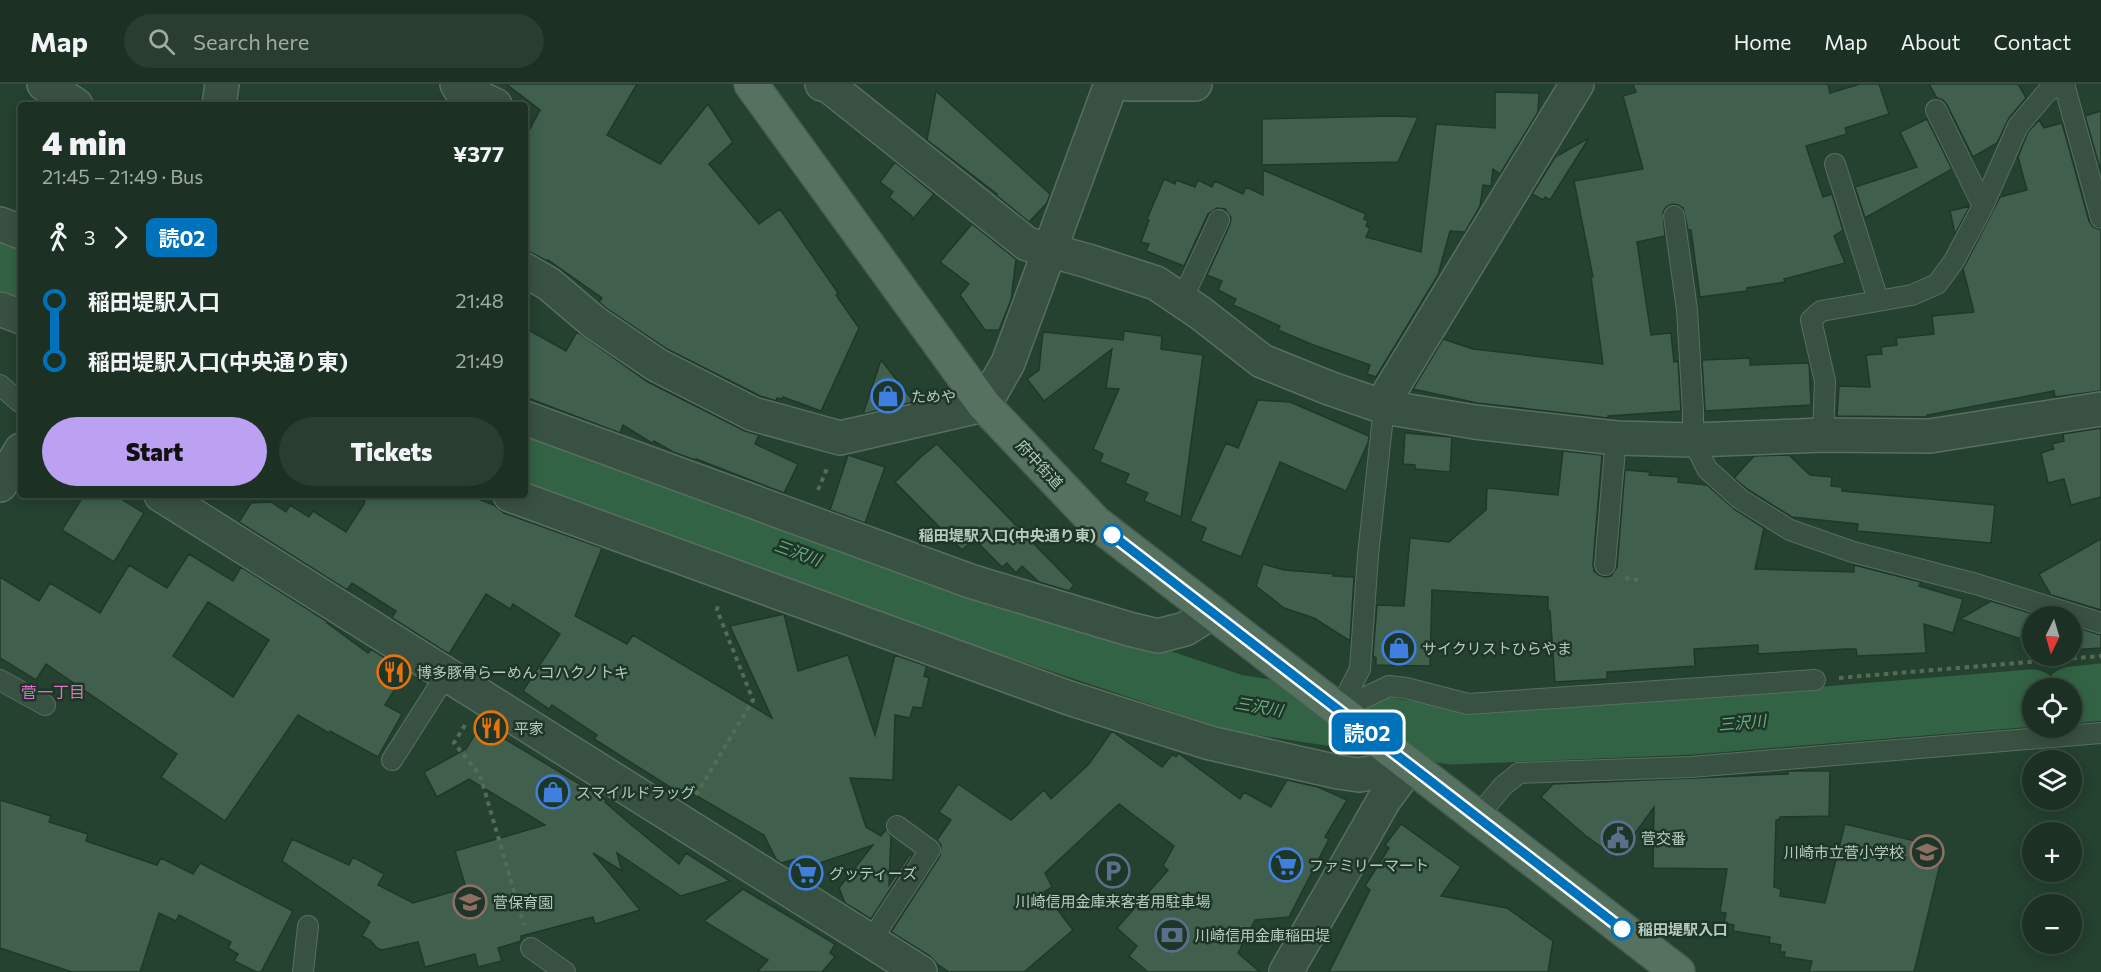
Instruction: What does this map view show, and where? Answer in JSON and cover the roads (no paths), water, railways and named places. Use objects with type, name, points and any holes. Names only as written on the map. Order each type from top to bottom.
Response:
[{"type":"main road","name":"府中街道","points":[[763,88],[984,405],[1095,522],[1329,702],[1411,775],[1476,817],[1678,972]]},
{"type":"street","points":[[44,84],[71,102]]},
{"type":"street","points":[[219,102],[222,84]]},
{"type":"street","points":[[457,84],[460,89],[488,102]]},
{"type":"street","points":[[528,272],[549,284],[595,323],[657,365],[753,414],[840,438],[984,405],[1008,363],[1111,84]]},
{"type":"street","points":[[1129,84],[1196,84]]},
{"type":"street","points":[[1384,406],[1390,391],[1577,84]]},
{"type":"street","points":[[827,85],[1027,244],[1156,283],[1262,361],[1329,388],[1384,406],[1475,422],[1616,438],[1693,440],[1823,435],[1930,436],[2101,409]]},
{"type":"street","points":[[0,224],[18,231]]},
{"type":"street","points":[[0,309],[18,316]]},
{"type":"street","points":[[528,419],[970,581],[1129,629],[1158,636],[1185,630],[1212,612]]},
{"type":"street","points":[[0,485],[18,455]]},
{"type":"street","points":[[166,498],[920,972]]},
{"type":"street","points":[[518,498],[1069,698],[1210,743],[1338,772],[1411,775]]},
{"type":"street","points":[[1286,972],[1384,800],[1411,775]]},
{"type":"lane","points":[[1823,435],[1825,381],[1811,320],[1821,310],[1912,295],[1937,284],[1954,261],[1983,206],[2018,126],[2056,84]]},
{"type":"lane","points":[[2064,84],[2101,218]]},
{"type":"lane","points":[[1936,110],[1983,206]]},
{"type":"lane","points":[[1835,164],[1878,300]]},
{"type":"lane","points":[[1674,216],[1687,310],[1693,440],[1707,469],[1740,499],[1790,530],[1853,552],[1976,584],[2101,623]]},
{"type":"lane","points":[[1182,300],[1219,220]]},
{"type":"lane","points":[[0,385],[18,400]]},
{"type":"lane","points":[[1329,702],[1360,667],[1368,555],[1384,406]]},
{"type":"lane","points":[[1605,566],[1616,438]]},
{"type":"lane","points":[[392,760],[446,675]]},
{"type":"lane","points":[[0,680],[45,705]]},
{"type":"lane","points":[[1329,702],[1389,686],[1406,688],[1468,704],[1815,680]]},
{"type":"lane","points":[[1476,817],[1503,786],[1519,773],[1691,767],[2101,733]]},
{"type":"lane","points":[[870,942],[930,850],[897,826]]},
{"type":"lane","points":[[303,972],[308,926]]},
{"type":"lane","points":[[531,948],[565,972]]},
{"type":"waterway","name":"三沢川","points":[[0,260],[18,267]]},
{"type":"waterway","name":"三沢川","points":[[528,454],[934,602],[1236,703],[1452,736],[1692,726],[2022,699]]},
{"type":"waterway","name":"三沢川","points":[[2082,694],[2101,692]]},
{"type":"place","name":"ためや","points":[[888,396]]},
{"type":"place","name":"稲田堤駅入口(中央通り東)","points":[[1112,535]]},
{"type":"place","name":"サイクリストひらやま","points":[[1399,648]]},
{"type":"place","name":"博多豚骨らーめん コハクノトキ","points":[[394,672]]},
{"type":"place","name":"平家","points":[[491,728]]},
{"type":"place","name":"スマイルドラッグ","points":[[553,792]]},
{"type":"place","name":"菅交番","points":[[1618,838]]},
{"type":"place","name":"川崎市立菅小学校","points":[[1927,852]]},
{"type":"place","name":"ファミリーマート","points":[[1286,865]]},
{"type":"place","name":"川崎信用金庫来客者用駐車場","points":[[1113,871]]},
{"type":"place","name":"グッティーズ","points":[[806,873]]},
{"type":"place","name":"菅保育園","points":[[470,902]]},
{"type":"place","name":"稲田堤駅入口","points":[[1622,929]]},
{"type":"place","name":"川崎信用金庫稲田堤","points":[[1172,935]]},
{"type":"district","name":"菅一丁目","points":[[53,691]]}]
